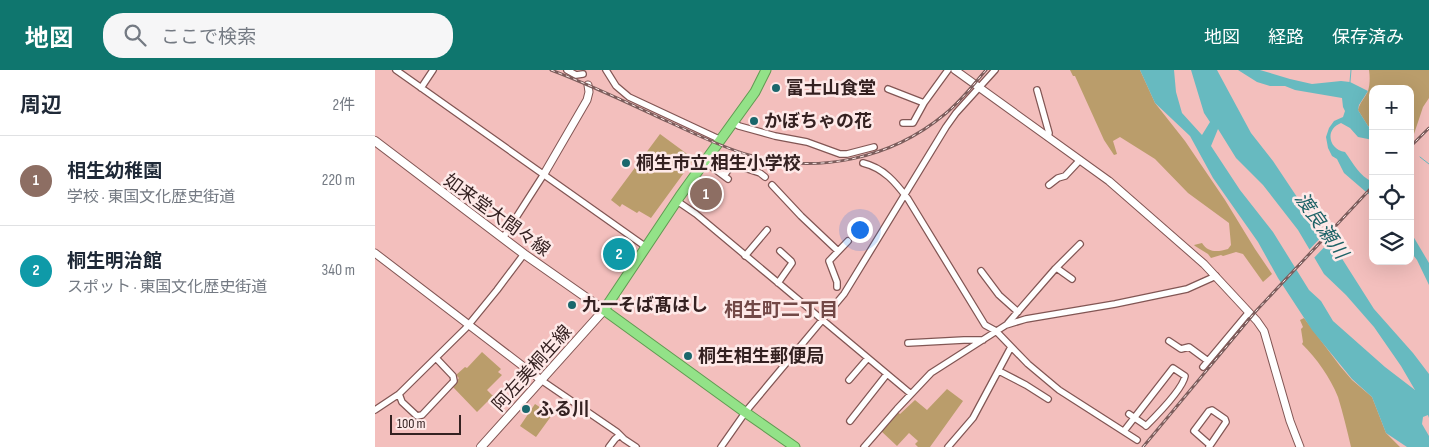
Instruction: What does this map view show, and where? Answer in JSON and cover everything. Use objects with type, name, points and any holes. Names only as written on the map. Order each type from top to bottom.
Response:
[{"type":"highway","points":[[766,70],[755,92],[719,139],[604,310],[795,447]]},
{"type":"main road","name":"如来堂大間々線","points":[[375,141],[524,254],[604,310]]},
{"type":"main road","name":"阿左美桐生線","points":[[481,447],[604,310]]},
{"type":"street","points":[[396,70],[646,247]]},
{"type":"street","points":[[421,88],[433,70]]},
{"type":"street","points":[[503,238],[544,174],[587,100],[588,85],[583,72],[576,75],[567,70]]},
{"type":"street","points":[[606,70],[619,89],[629,97],[719,139]]},
{"type":"street","points":[[903,123],[913,123],[924,103],[948,70]]},
{"type":"street","points":[[955,70],[1123,192],[1216,276],[1249,312],[1266,336],[1300,447]]},
{"type":"street","points":[[721,447],[745,412],[844,294],[946,127],[956,113],[995,70]]},
{"type":"street","points":[[888,89],[924,103]]},
{"type":"street","points":[[1037,90],[1049,133],[1048,137]]},
{"type":"street","points":[[732,122],[739,126],[775,136],[807,142],[840,154],[874,147]]},
{"type":"street","points":[[1049,185],[1058,178],[1065,176],[1080,160]]},
{"type":"street","points":[[704,162],[726,177],[732,164],[760,173],[765,177]]},
{"type":"street","points":[[863,163],[869,164],[887,174],[895,183],[981,319],[988,327],[996,331],[1059,390],[1137,440]]},
{"type":"street","points":[[772,185],[838,251]]},
{"type":"street","points":[[677,201],[696,214],[911,394]]},
{"type":"street","points":[[745,256],[767,230]]},
{"type":"street","points":[[837,287],[829,261],[849,241]]},
{"type":"street","points":[[1006,325],[1055,269],[1080,244]]},
{"type":"street","points":[[777,283],[792,263],[780,251]]},
{"type":"street","points":[[375,253],[541,380],[636,447]]},
{"type":"street","points":[[375,410],[399,394],[469,325],[524,254]]},
{"type":"street","points":[[1055,269],[1059,269],[1072,279]]},
{"type":"street","points":[[981,271],[1003,298],[1018,312]]},
{"type":"street","points":[[864,447],[933,372],[1006,325],[1026,319],[1115,304],[1187,289],[1216,276]]},
{"type":"street","points":[[830,281],[844,294]]},
{"type":"street","points":[[1203,367],[1249,312]]},
{"type":"street","points":[[908,343],[983,340]]},
{"type":"street","points":[[1169,341],[1181,348],[1189,347],[1208,361]]},
{"type":"street","points":[[948,447],[973,418],[1011,347]]},
{"type":"street","points":[[399,394],[402,402],[417,416],[422,415],[454,381],[453,376],[436,358]]},
{"type":"street","points":[[849,380],[868,358]]},
{"type":"street","points":[[1125,431],[1131,416],[1173,368],[1185,376],[1185,380],[1177,391],[1148,425],[1131,416]]},
{"type":"street","points":[[999,371],[1027,385],[1048,400]]},
{"type":"street","points":[[850,421],[887,374]]},
{"type":"street","points":[[1209,410],[1212,410],[1225,419],[1226,422],[1209,446],[1194,431],[1209,410]]},
{"type":"street","points":[[609,447],[615,438],[620,435]]},
{"type":"shaded area","points":[[1070,70],[1140,70],[1155,103],[1185,141],[1272,274],[1263,282],[1243,254],[1236,252],[1211,258],[1194,245],[1202,243],[1207,249],[1213,251],[1228,249],[1231,245],[1229,223],[1188,193],[1155,159],[1120,137],[1113,141],[1117,154],[1114,155],[1104,140],[1075,76],[1073,76]]},
{"type":"shaded area","points":[[1369,70],[1429,70],[1429,98],[1423,107],[1414,134],[1414,85],[1369,85]]},
{"type":"shaded area","points":[[1369,89],[1369,127],[1358,110]]},
{"type":"shaded area","points":[[660,134],[694,159],[651,218],[639,211],[637,213],[622,204],[620,207],[611,200]]},
{"type":"shaded area","points":[[1304,318],[1352,380],[1372,397],[1386,433],[1400,447],[1351,447],[1342,409],[1335,390],[1323,369],[1302,344],[1301,329],[1303,327],[1300,320]]},
{"type":"shaded area","points":[[482,352],[501,369],[498,372],[502,375],[487,390],[493,396],[477,412],[452,386],[459,378],[456,375],[465,367],[467,368]]},
{"type":"shaded area","points":[[947,389],[963,401],[930,447],[918,447],[915,444],[918,441],[909,433],[897,446],[880,430],[897,412],[900,414],[915,400],[927,410]]},
{"type":"shaded area","points":[[535,404],[552,415],[536,437],[520,426]]},
{"type":"water","points":[[1140,70],[1174,70],[1176,92],[1182,113],[1202,135],[1210,122],[1204,113],[1191,70],[1217,70],[1251,133],[1273,161],[1299,200],[1320,224],[1374,309],[1429,374],[1429,418],[1428,415],[1423,417],[1422,424],[1429,436],[1429,447],[1407,447],[1386,433],[1372,397],[1352,379],[1312,330],[1278,278],[1258,242],[1213,178],[1190,136],[1155,103]],"holes":[[[1218,129],[1236,158],[1263,185],[1298,230],[1324,274],[1346,295],[1374,327],[1415,390],[1385,367],[1333,321],[1321,301],[1309,290],[1273,232],[1240,190],[1211,146]]]},
{"type":"water","points":[[1238,70],[1260,70],[1312,84],[1350,82],[1368,91],[1358,110],[1369,127],[1369,139],[1358,137],[1350,128],[1341,123],[1332,130],[1331,139],[1335,147],[1345,152],[1360,173],[1369,180],[1369,195],[1344,173],[1337,159],[1332,156],[1328,148],[1326,137],[1329,128],[1334,121],[1343,117],[1345,111],[1342,98],[1295,90],[1285,86],[1270,86],[1257,82]]},
{"type":"water","points":[[1414,238],[1429,263],[1429,285],[1414,256]]},
{"type":"pier","points":[[1327,231],[1332,239],[1312,260],[1307,252]]},
{"type":"waterway","points":[[1350,82],[1351,70]]},
{"type":"waterway","points":[[1420,157],[1429,164]]},
{"type":"railway","points":[[551,70],[596,88],[728,148],[774,161],[800,163],[826,163],[852,159],[877,152],[901,142],[924,130],[945,114],[962,98],[986,70]]},
{"type":"railway","points":[[1414,143],[1429,128]]},
{"type":"railway","points":[[1143,447],[1256,311],[1369,190]]},
{"type":"place","name":"冨士山食堂","points":[[776,88]]},
{"type":"place","name":"かぼちゃの花","points":[[754,121]]},
{"type":"place","name":"桐生市立 相生小学校","points":[[626,163]]},
{"type":"place","name":"相生幼稚園","points":[[706,194]]},
{"type":"place","name":"桐生明治館","points":[[619,254]]},
{"type":"place","name":"九一そば髙はし","points":[[572,305]]},
{"type":"place","name":"桐生相生郵便局","points":[[688,356]]},
{"type":"place","name":"ふる川","points":[[526,409]]},
{"type":"district","name":"相生町二丁目","points":[[781,309]]},
{"type":"water label","name":"渡良瀬川","points":[[1322,225]]}]
